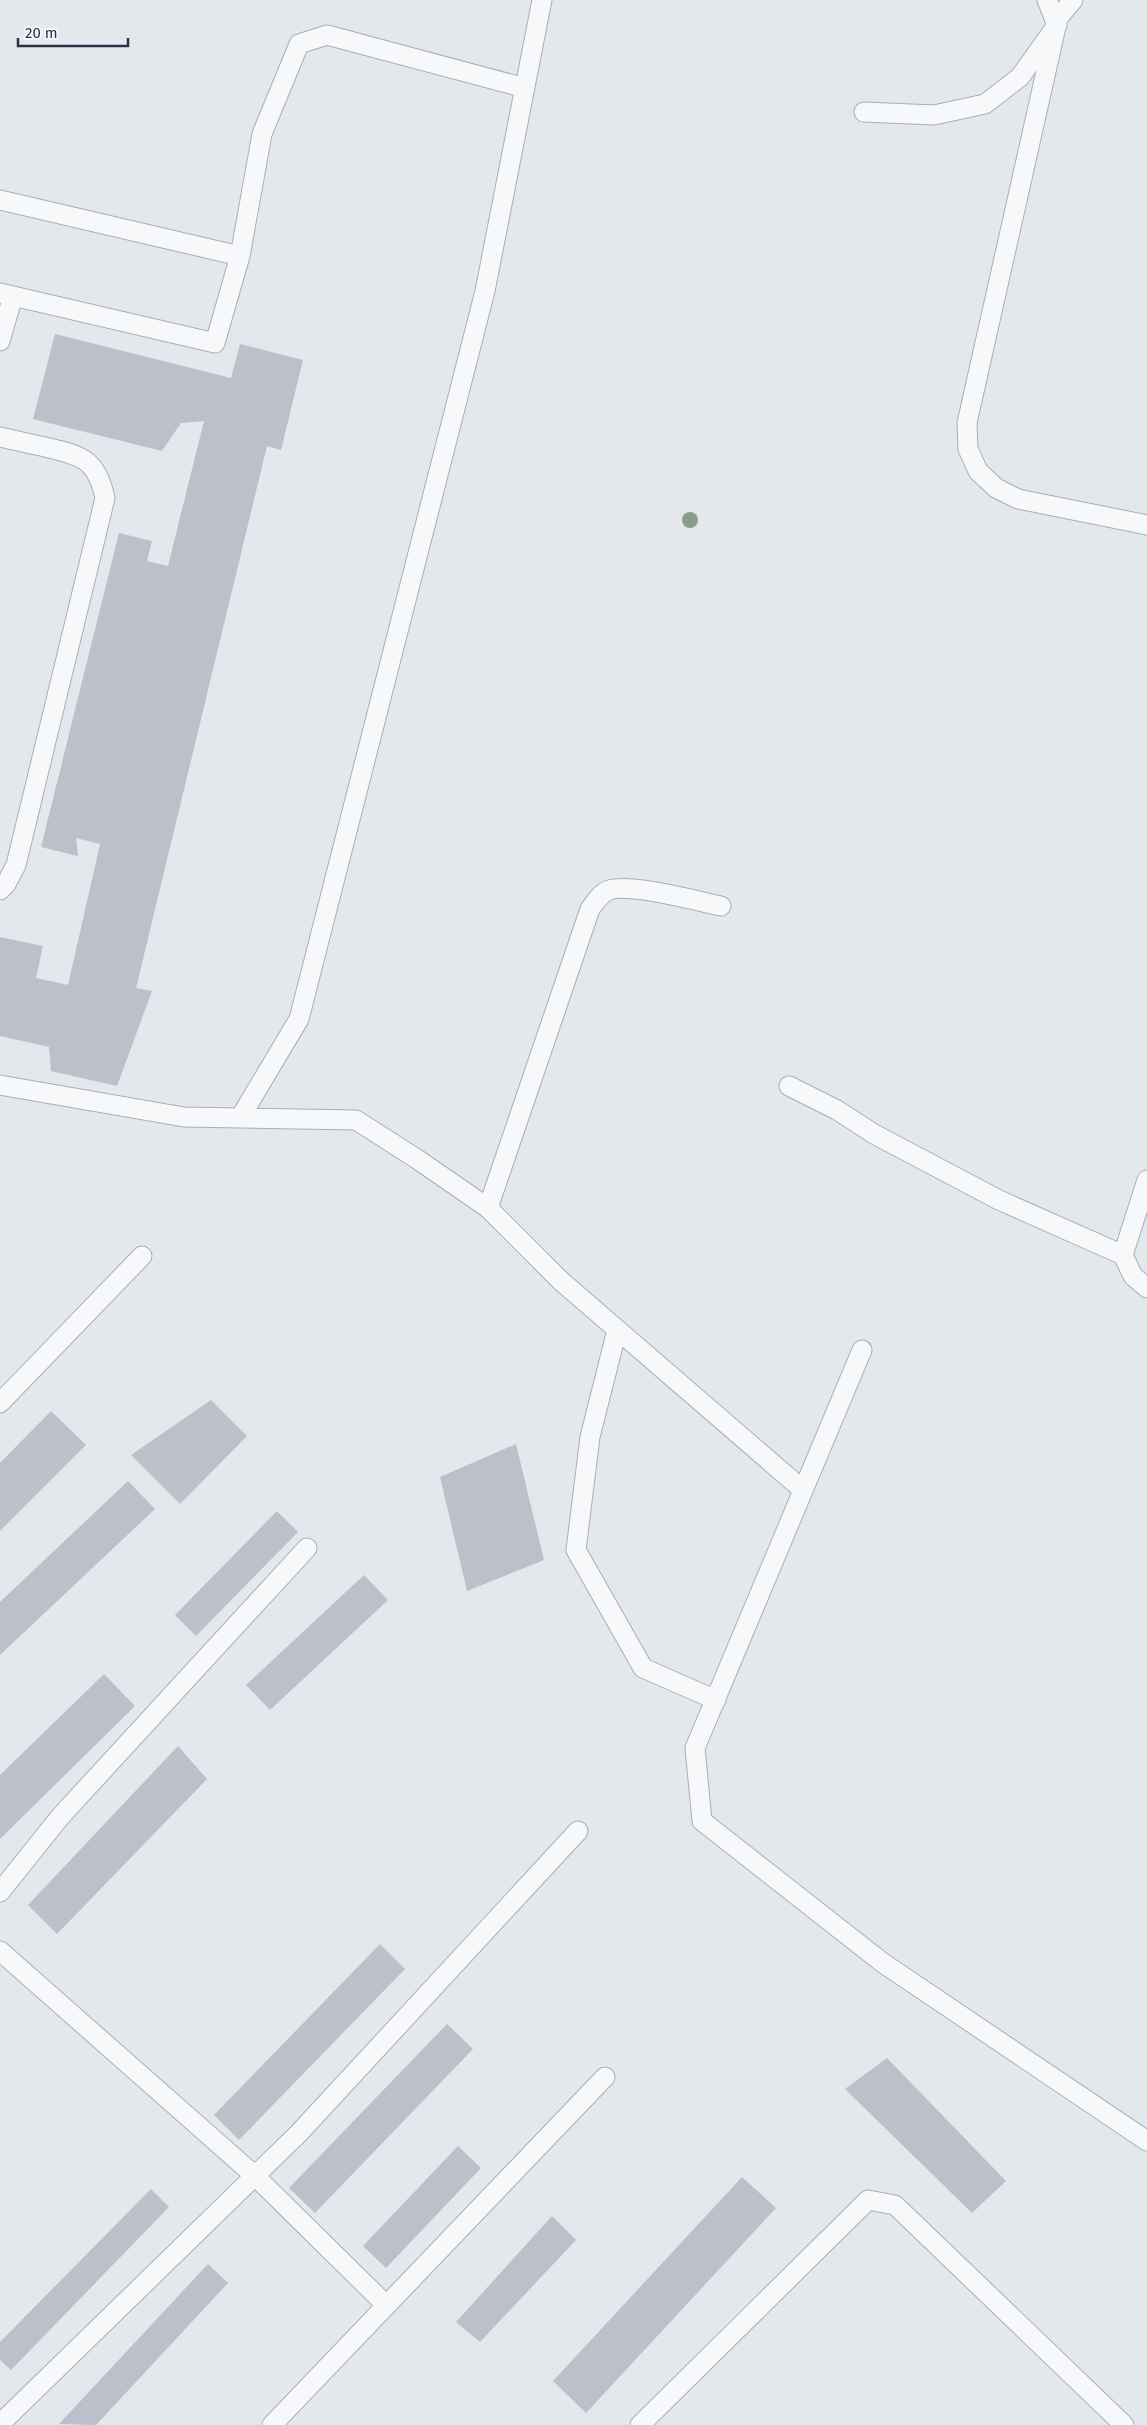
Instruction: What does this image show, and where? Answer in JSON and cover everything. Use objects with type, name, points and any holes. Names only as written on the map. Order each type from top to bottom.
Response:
[{"type":"lane","points":[[240,1118],[299,1018],[485,291],[542,0]]},
{"type":"lane","points":[[1047,0],[1057,24]]},
{"type":"lane","points":[[1073,0],[1058,18],[967,423],[968,449],[978,471],[996,488],[1018,499],[1147,525]]},
{"type":"lane","points":[[864,112],[934,115],[985,104],[1020,77],[1057,24]]},
{"type":"lane","points":[[0,341],[6,294],[215,343],[240,256],[262,134],[299,44],[327,35],[525,88]]},
{"type":"lane","points":[[0,200],[240,256]]},
{"type":"lane","points":[[0,437],[76,455],[93,468],[102,483],[105,498],[16,865],[6,884],[0,890]]},
{"type":"lane","points":[[488,1208],[590,909],[597,899],[607,891],[629,889],[721,906]]},
{"type":"lane","points":[[0,1085],[184,1117],[356,1120],[488,1208],[561,1281],[803,1490]]},
{"type":"lane","points":[[789,1086],[837,1110],[874,1134],[1000,1200],[1123,1255],[1133,1276],[1147,1288]]},
{"type":"lane","points":[[1123,1255],[1147,1180]]},
{"type":"lane","points":[[0,1402],[142,1256]]},
{"type":"lane","points":[[617,1330],[590,1437],[576,1550],[643,1668],[716,1700]]},
{"type":"lane","points":[[862,1350],[695,1748],[702,1821],[883,1963],[1147,2141]]},
{"type":"lane","points":[[0,1892],[60,1816],[307,1548]]},
{"type":"lane","points":[[8,2418],[254,2175],[300,2133],[578,1831]]},
{"type":"lane","points":[[0,1951],[254,2175],[386,2305]]},
{"type":"lane","points":[[272,2425],[605,2077]]},
{"type":"lane","points":[[640,2425],[868,2200],[895,2205],[1124,2425]]},
{"type":"building","points":[[55,334],[231,378],[240,344],[303,360],[281,450],[267,446],[136,988],[152,991],[117,1086],[51,1071],[49,1047],[0,1036],[0,937],[43,946],[36,978],[68,985],[100,844],[76,838],[78,856],[41,847],[119,533],[152,541],[147,561],[168,566],[204,421],[181,423],[162,451],[33,419]]},
{"type":"building","points":[[211,1400],[247,1436],[180,1504],[131,1455]]},
{"type":"building","points":[[51,1411],[86,1445],[0,1531],[0,1463]]},
{"type":"building","points":[[516,1444],[544,1560],[467,1591],[440,1477]]},
{"type":"building","points":[[128,1481],[155,1509],[0,1655],[0,1602]]},
{"type":"building","points":[[277,1511],[298,1532],[196,1636],[175,1615]]},
{"type":"building","points":[[364,1575],[388,1600],[270,1710],[246,1685]]},
{"type":"building","points":[[104,1674],[135,1706],[0,1839],[0,1775]]},
{"type":"building","points":[[178,1746],[207,1779],[57,1934],[28,1905]]},
{"type":"building","points":[[380,1944],[405,1969],[239,2140],[214,2115]]},
{"type":"building","points":[[447,2024],[473,2049],[315,2213],[289,2188]]},
{"type":"building","points":[[887,2058],[1006,2181],[972,2213],[845,2089]]},
{"type":"building","points":[[458,2146],[481,2168],[386,2268],[363,2246]]},
{"type":"building","points":[[742,2177],[776,2208],[586,2413],[553,2381]]},
{"type":"building","points":[[151,2189],[169,2207],[11,2370],[0,2360],[0,2342]]},
{"type":"building","points":[[552,2216],[576,2240],[480,2342],[456,2322]]},
{"type":"building","points":[[208,2264],[228,2283],[96,2425],[59,2424]]}]
